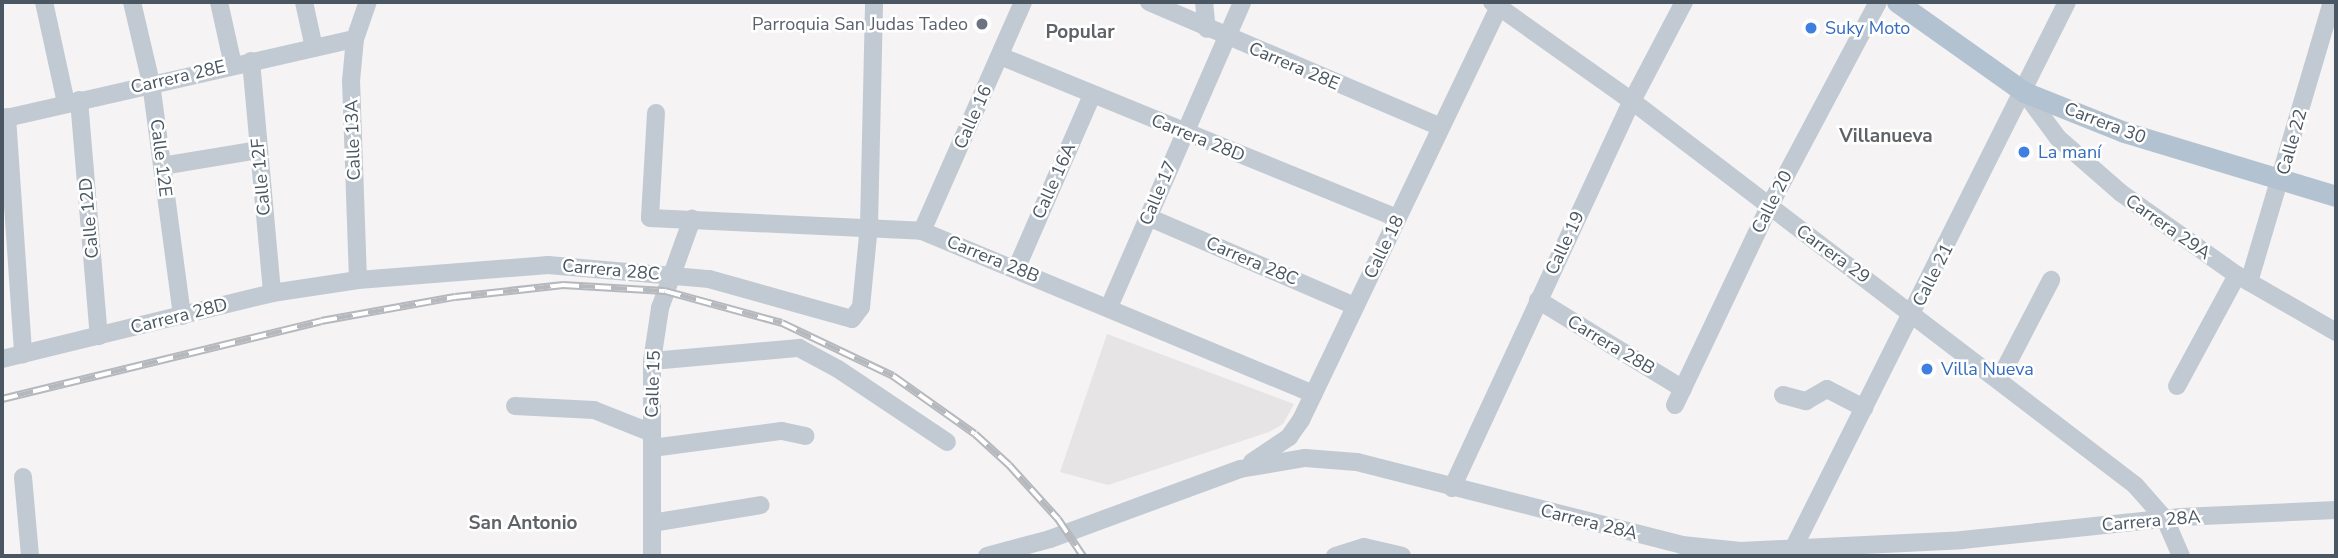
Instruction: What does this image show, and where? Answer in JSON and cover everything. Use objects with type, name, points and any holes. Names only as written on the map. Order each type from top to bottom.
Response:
[{"type":"main road","name":"Carrera 30","points":[[1905,4],[2024,92],[2124,132],[2336,196]]},
{"type":"street","name":"Calle 12D","points":[[44,2],[73,102],[99,336]]},
{"type":"street","name":"Calle 12E","points":[[132,2],[151,83],[182,316]]},
{"type":"street","points":[[219,2],[233,65]]},
{"type":"street","points":[[304,2],[314,48]]},
{"type":"street","name":"Calle 13A","points":[[358,280],[351,81],[355,39],[368,2]]},
{"type":"street","points":[[869,226],[874,2]]},
{"type":"street","name":"Calle 16","points":[[922,231],[1023,2]]},
{"type":"street","name":"Carrera 28E","points":[[1149,2],[1226,38],[1440,127]]},
{"type":"street","points":[[1204,2],[1207,29]]},
{"type":"street","name":"Calle 17","points":[[1109,307],[1242,2]]},
{"type":"street","name":"Calle 19","points":[[1452,488],[1632,101],[1685,2]]},
{"type":"street","name":"Calle 20","points":[[1675,405],[1769,207],[1878,2]]},
{"type":"street","name":"Calle 21","points":[[1795,545],[1914,313],[2067,2]]},
{"type":"street","name":"Calle 22","points":[[2177,386],[2243,279],[2281,179],[2332,2]]},
{"type":"street","name":"Carrera 29","points":[[1497,3],[1914,313],[2135,485],[2165,519]]},
{"type":"street","name":"Calle 18","points":[[1240,469],[1276,448],[1301,419],[1497,3]]},
{"type":"street","name":"Carrera 28E","points":[[4,118],[355,39]]},
{"type":"street","name":"Carrera 28D","points":[[1000,56],[1397,218]]},
{"type":"street","name":"Calle 12F","points":[[251,61],[272,293]]},
{"type":"street","name":"Carrera 29A","points":[[2024,92],[2058,138],[2121,194],[2243,279],[2336,332]]},
{"type":"street","name":"Calle 16A","points":[[1017,267],[1092,95]]},
{"type":"street","name":"Carrera 28B","points":[[656,113],[650,218],[869,226],[922,231],[1017,267],[1313,394]]},
{"type":"street","points":[[4,118],[23,354]]},
{"type":"street","points":[[162,166],[259,150]]},
{"type":"street","name":"Carrera 28C","points":[[1148,217],[1355,306]]},
{"type":"street","name":"Calle 15","points":[[652,556],[652,361],[670,275],[692,219]]},
{"type":"street","name":"Carrera 28C","points":[[358,280],[548,265],[709,279],[852,318],[858,315],[869,226]]},
{"type":"street","name":"Carrera 28D","points":[[2,359],[272,293],[358,280]]},
{"type":"street","points":[[1999,380],[2051,280]]},
{"type":"street","name":"Carrera 28B","points":[[1538,300],[1684,389]]},
{"type":"street","points":[[652,361],[799,348],[838,369],[947,442]]},
{"type":"street","points":[[1783,395],[1806,401],[1827,389],[1864,408]]},
{"type":"street","points":[[515,406],[594,410],[652,440],[782,431],[805,436]]},
{"type":"street","points":[[1301,419],[1301,444],[1317,458]]},
{"type":"street","name":"Carrera 28A","points":[[987,556],[1019,552],[1240,469],[1317,458],[1357,462],[1682,545],[1736,554],[1795,545],[1962,548],[2165,519],[2336,510]]},
{"type":"street","points":[[23,477],[30,556]]},
{"type":"street","points":[[652,523],[761,505]]},
{"type":"street","points":[[2165,519],[2181,556]]},
{"type":"street","points":[[1335,556],[1363,547],[1402,556]]},
{"type":"shaded area","points":[[1107,334],[1294,404],[1283,424],[1269,432],[1108,485],[1060,472]]},
{"type":"railway","points":[[2,399],[321,321],[455,297],[563,285],[665,291],[782,323],[893,376],[975,434],[1009,465],[1058,519],[1083,556]]},
{"type":"place","name":"Parroquia San Judas Tadeo","points":[[982,24]]},
{"type":"place","name":"Suky Moto","points":[[1811,28]]},
{"type":"place","name":"La maní","points":[[2024,152]]},
{"type":"place","name":"Villa Nueva","points":[[1927,369]]},
{"type":"district","name":"Popular","points":[[1080,33]]},
{"type":"district","name":"Villanueva","points":[[1886,137]]},
{"type":"district","name":"San Antonio","points":[[523,524]]}]
